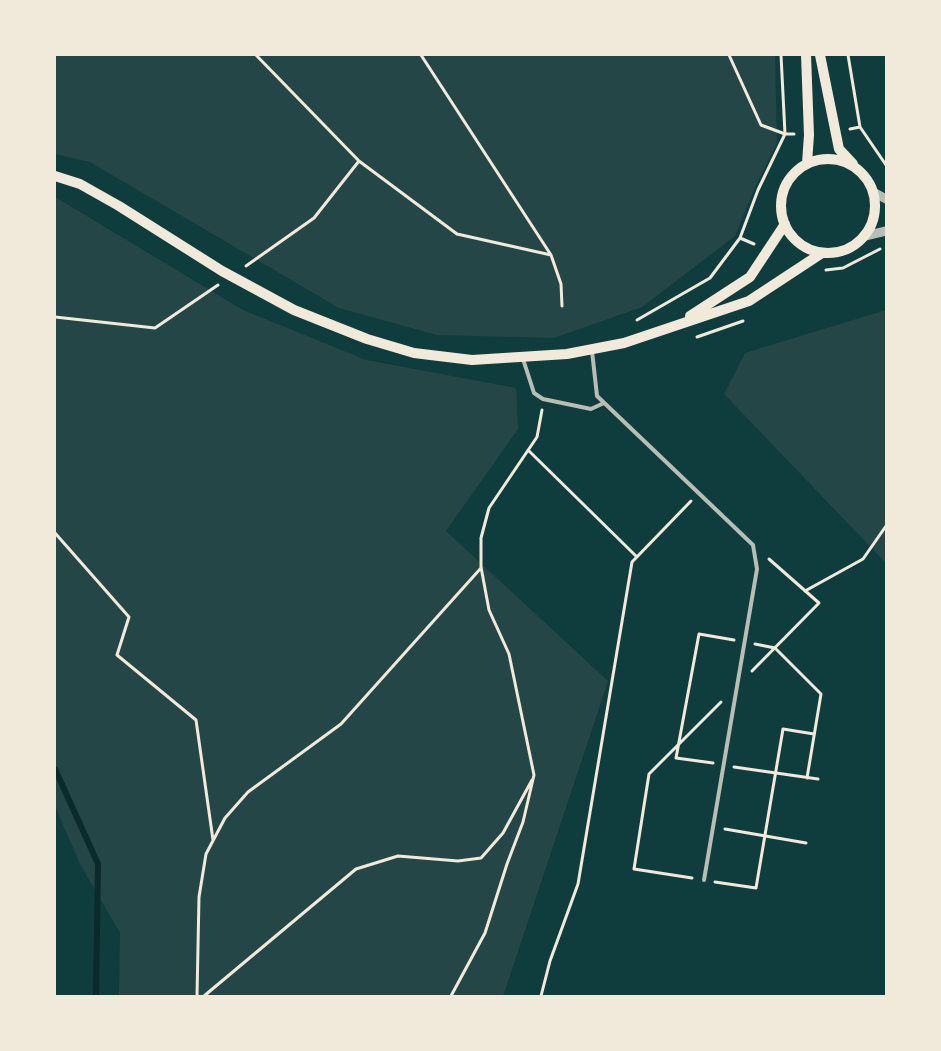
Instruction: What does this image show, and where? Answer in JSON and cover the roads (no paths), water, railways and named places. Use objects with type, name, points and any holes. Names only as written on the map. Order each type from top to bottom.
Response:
[{"type":"main road","points":[[806,55],[809,135],[807,163]]},
{"type":"main road","points":[[820,55],[839,148],[867,179],[873,192],[874,215],[865,236],[853,246],[838,252],[822,252],[793,238],[785,224],[781,209],[783,192],[788,181],[807,163],[820,159],[846,162],[857,169]]},
{"type":"main road","points":[[55,176],[80,184],[119,206],[222,271],[294,310],[367,339],[414,353],[472,360],[567,354],[624,343],[680,322],[749,301],[822,252]]},
{"type":"main road","points":[[680,322],[750,277],[785,224]]},
{"type":"street","points":[[873,192],[886,199]]},
{"type":"street","points":[[865,236],[886,231]]},
{"type":"lane","points":[[592,349],[597,396],[753,545],[757,569],[704,880]]},
{"type":"lane","points":[[522,357],[534,393],[543,399],[592,409],[604,403]]},
{"type":"waterway","points":[[55,769],[98,864],[96,996]]}]
